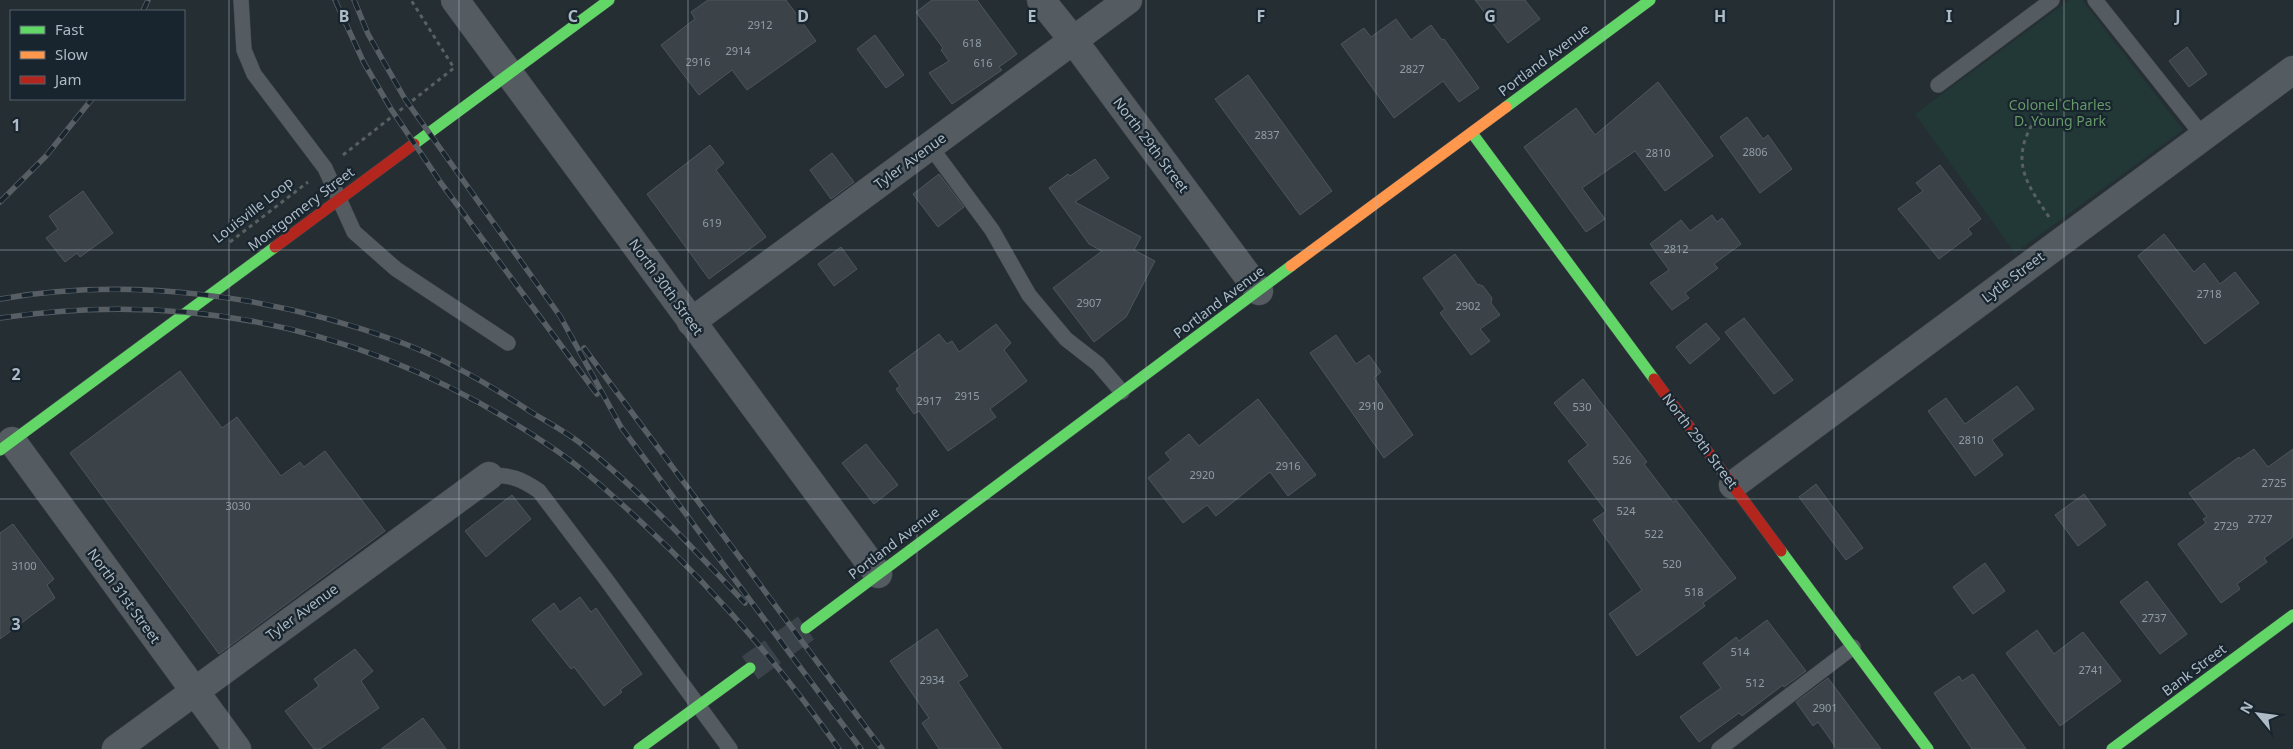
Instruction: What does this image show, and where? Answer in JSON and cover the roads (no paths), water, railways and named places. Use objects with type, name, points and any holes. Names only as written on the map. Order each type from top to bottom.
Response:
[{"type":"street","name":"North 30th Street","points":[[455,0],[878,574]]},
{"type":"street","name":"Montgomery Street","points":[[6,446],[114,368],[608,0]]},
{"type":"street","name":"North 29th Street","points":[[1041,0],[1073,40],[1259,291]]},
{"type":"street","name":"Tyler Avenue","points":[[692,322],[1128,0]]},
{"type":"street","name":"Portland Avenue","points":[[806,628],[1650,0]]},
{"type":"street","name":"Lytle Street","points":[[1732,485],[2293,70]]},
{"type":"street","name":"North 29th Street","points":[[1472,132],[1928,749]]},
{"type":"street","name":"North 31st Street","points":[[6,446],[237,749]]},
{"type":"street","name":"Tyler Avenue","points":[[116,749],[489,476]]},
{"type":"street","name":"Bank Street","points":[[2112,749],[2293,615]]},
{"type":"street","points":[[639,749],[750,668]]},
{"type":"lane","points":[[241,0],[244,50],[254,74],[325,168],[354,232],[396,269],[508,342]]},
{"type":"lane","points":[[1938,84],[2052,0]]},
{"type":"lane","points":[[2095,0],[2203,136]]},
{"type":"lane","points":[[930,146],[992,230],[1029,296],[1066,339],[1098,364],[1122,392]]},
{"type":"lane","points":[[489,476],[504,474],[525,480],[538,491],[605,578],[730,749]]},
{"type":"lane","points":[[1719,749],[1853,647]]},
{"type":"tunnel","points":[[750,668],[806,628]]},
{"type":"railway","points":[[143,10],[148,0]]},
{"type":"railway","points":[[335,0],[364,63],[391,109],[441,183],[597,394]]},
{"type":"railway","points":[[354,0],[368,34],[405,99],[560,316],[621,427],[861,749]]},
{"type":"railway","points":[[0,202],[46,156],[91,100]]},
{"type":"railway","points":[[0,299],[50,292],[101,290],[152,290],[203,295],[253,302],[303,313],[352,326],[400,342],[451,364],[484,382],[565,432],[584,446],[647,502],[745,603]]},
{"type":"railway","points":[[0,318],[76,310],[149,310],[221,316],[292,329],[360,350],[427,377],[493,410],[557,451],[589,475],[666,545],[744,628],[793,687],[839,749]]},
{"type":"railway","points":[[584,348],[882,749]]},
{"type":"park label","name":"Colonel Charles D. Young Park","points":[[2060,114]]}]
